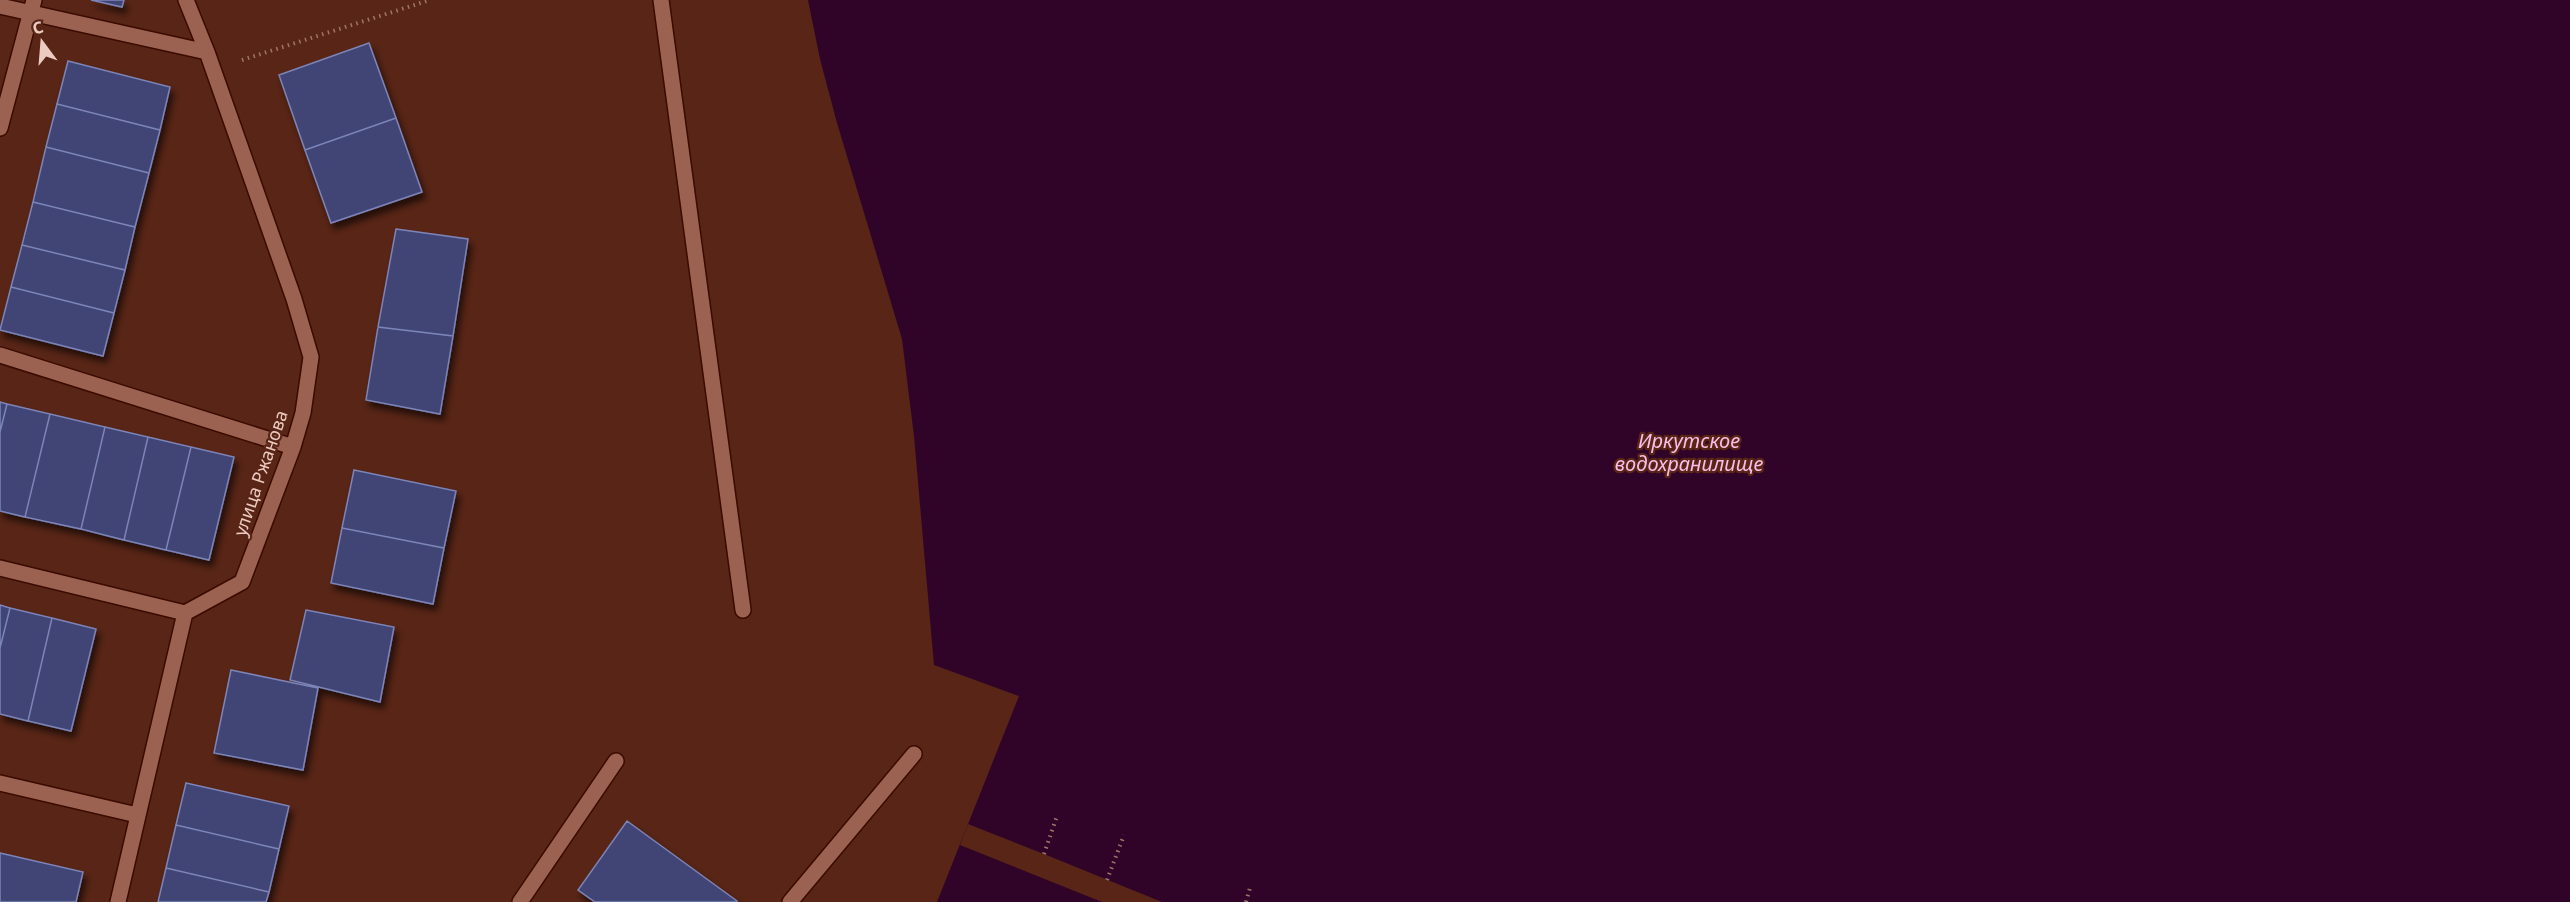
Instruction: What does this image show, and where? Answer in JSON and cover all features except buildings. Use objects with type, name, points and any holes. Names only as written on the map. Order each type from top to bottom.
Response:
[{"type":"street","name":"улица Ржанова","points":[[185,613],[242,582],[293,447],[303,414],[310,357],[294,299],[207,52],[186,0]]},
{"type":"street","points":[[661,0],[743,610]]},
{"type":"street","points":[[0,6],[32,7],[207,52]]},
{"type":"street","points":[[0,129],[32,7]]},
{"type":"street","points":[[0,355],[293,447]]},
{"type":"street","points":[[0,568],[185,613],[118,902]]},
{"type":"street","points":[[790,902],[914,754]]},
{"type":"street","points":[[520,902],[616,761]]},
{"type":"street","points":[[0,783],[138,815]]},
{"type":"path","points":[[242,60],[430,0]]},
{"type":"path","points":[[1044,854],[1057,816]]},
{"type":"path","points":[[1107,880],[1124,835]]},
{"type":"path","points":[[1246,902],[1251,888]]},
{"type":"water","name":"Иркутское водохранилище","points":[[808,0],[2570,0],[2570,902],[937,902],[1019,696],[934,665],[914,436],[902,339],[837,123],[820,59]]},
{"type":"pier","points":[[968,824],[1162,902],[1102,902],[960,845]]}]
